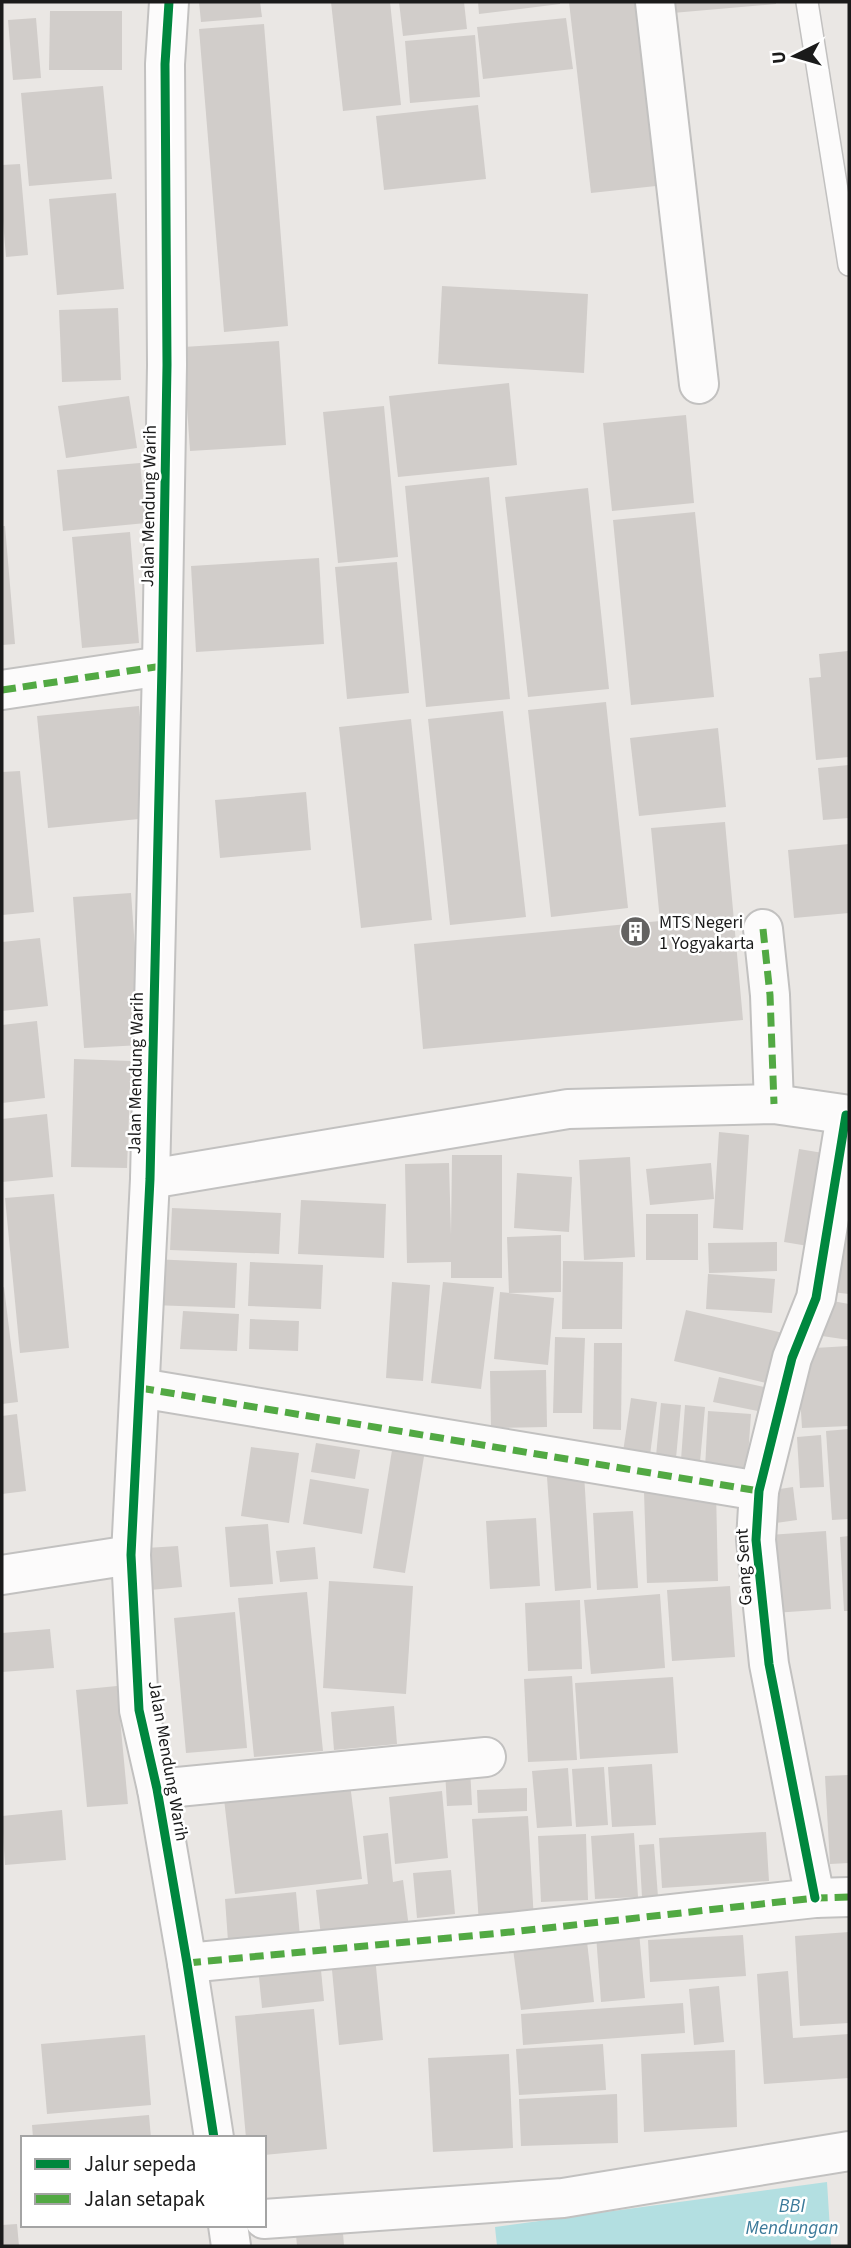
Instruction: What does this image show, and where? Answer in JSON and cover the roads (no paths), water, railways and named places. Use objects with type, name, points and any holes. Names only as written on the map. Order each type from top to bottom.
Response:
[{"type":"street","name":"Jalan Mendung Warih","points":[[169,2],[164,64],[167,365],[153,667],[150,1179],[131,1555],[139,1710],[157,1789],[214,2136]]},
{"type":"street","points":[[654,2],[699,384]]},
{"type":"street","points":[[2,690],[153,667]]},
{"type":"street","points":[[763,929],[770,995],[774,1104]]},
{"type":"street","points":[[150,1179],[568,1109],[774,1104],[848,1115]]},
{"type":"street","name":"Gang Sent","points":[[832,1898],[769,1664],[756,1540],[759,1491],[792,1358],[816,1298],[848,1115]]},
{"type":"street","points":[[140,1388],[759,1491]]},
{"type":"street","points":[[2,1575],[131,1555]]},
{"type":"street","points":[[157,1789],[486,1757]]},
{"type":"street","points":[[187,1963],[832,1898]]},
{"type":"street","points":[[266,2220],[563,2197],[849,2151]]},
{"type":"street","points":[[228,2227],[231,2246]]},
{"type":"lane","points":[[807,2],[849,265]]},
{"type":"water","name":"BBI Mendungan","points":[[827,2182],[831,2246],[497,2246],[495,2227]]},
{"type":"place","name":"MTS Negeri 1 Yogyakarta","points":[[636,932]]}]
